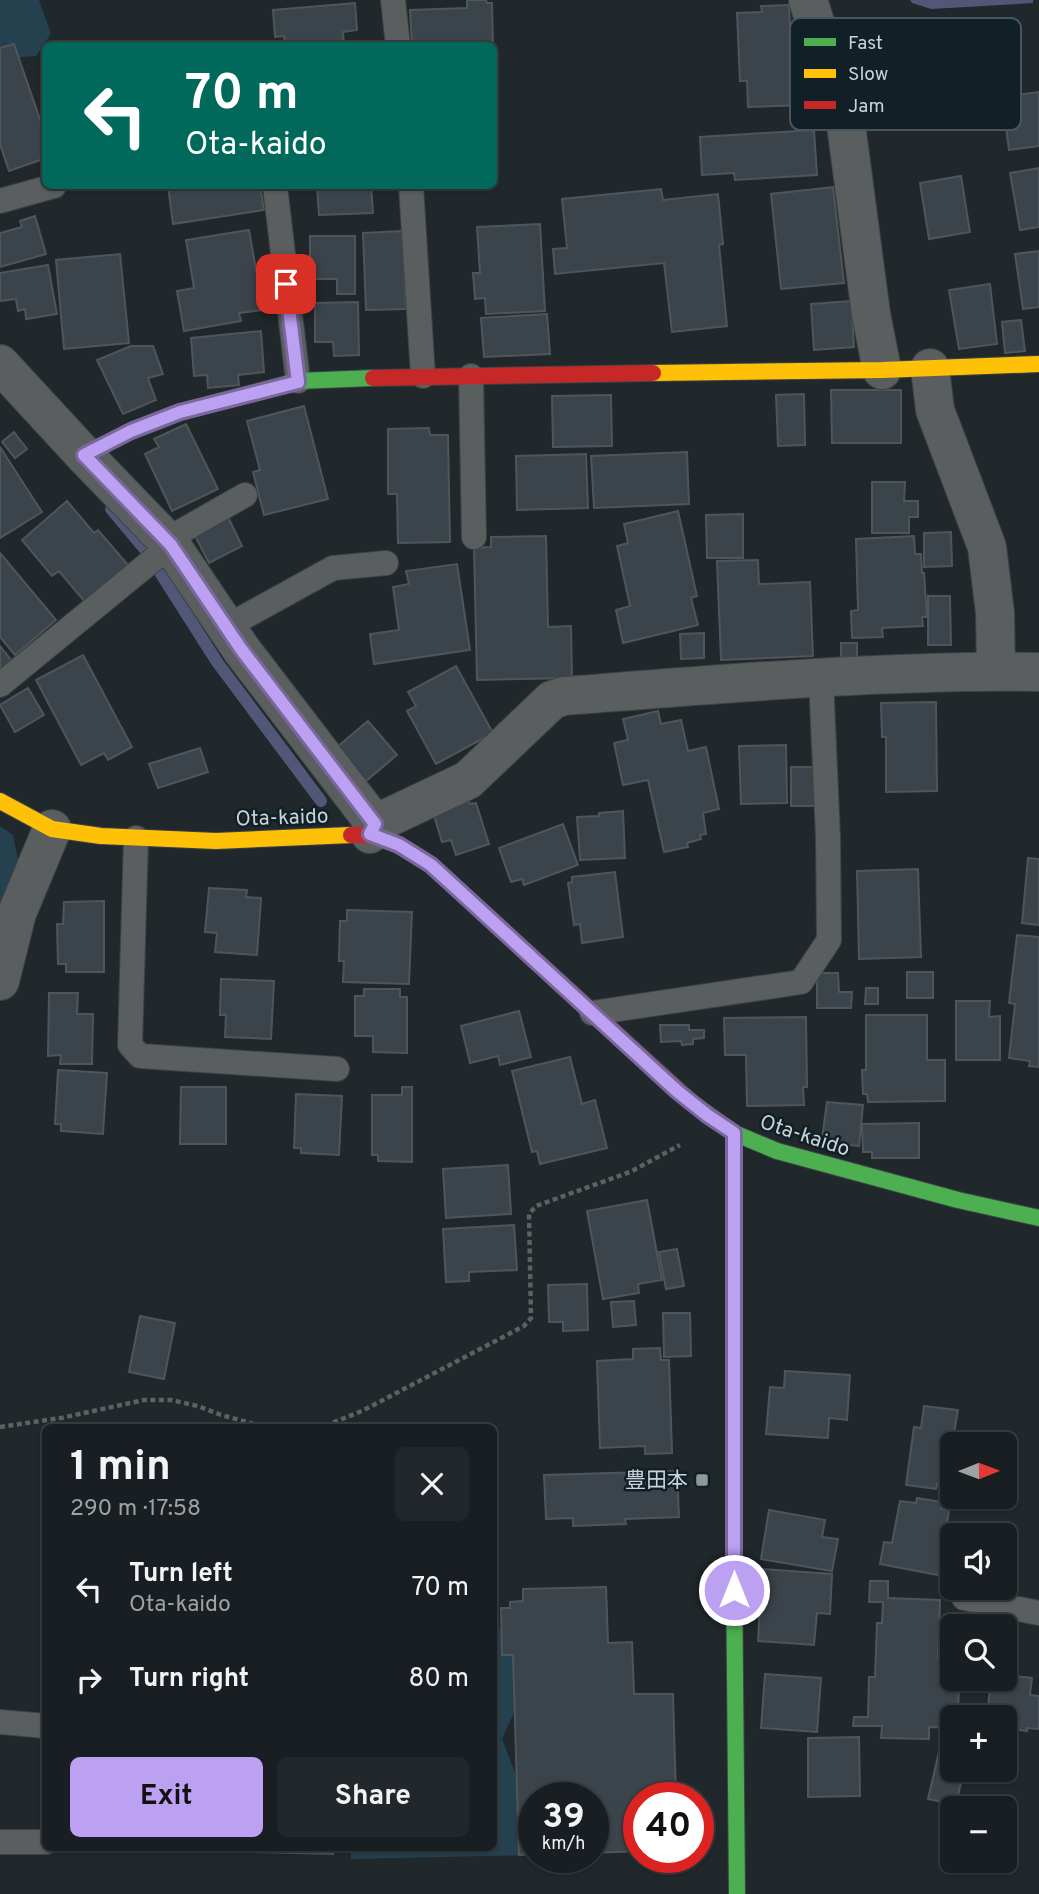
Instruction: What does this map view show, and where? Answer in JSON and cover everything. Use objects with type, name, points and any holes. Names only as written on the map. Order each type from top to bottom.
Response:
[{"type":"street","points":[[808,0],[814,18]]},
{"type":"street","points":[[847,130],[871,314],[882,370]]},
{"type":"street","points":[[0,364],[84,455],[226,626],[372,829],[468,780],[552,699],[564,696],[821,678],[996,671],[1039,672]]},
{"type":"street","points":[[84,455],[131,431],[180,412],[298,382],[423,376],[882,370],[1039,364]]},
{"type":"street","points":[[930,368],[935,411],[986,547],[995,613],[996,671]]},
{"type":"street","name":"Ota-kaido","points":[[0,801],[52,829],[101,836],[216,841],[372,829],[431,865],[707,1115],[734,1133],[777,1151],[843,1170],[1039,1218]]},
{"type":"street","points":[[0,981],[16,912],[52,829]]},
{"type":"street","points":[[734,1133],[734,1715],[737,1894]]},
{"type":"lane","points":[[393,0],[398,42]]},
{"type":"lane","points":[[0,201],[43,189]]},
{"type":"lane","points":[[275,189],[298,382]]},
{"type":"lane","points":[[411,189],[423,376]]},
{"type":"lane","points":[[471,376],[474,537]]},
{"type":"lane","points":[[0,685],[161,550],[245,495]]},
{"type":"lane","points":[[226,626],[333,568],[386,563]]},
{"type":"lane","points":[[592,1013],[801,982],[829,940],[828,837],[821,678]]},
{"type":"lane","points":[[135,838],[130,1045],[140,1056],[337,1069]]},
{"type":"lane","points":[[974,1600],[1039,1613]]},
{"type":"lane","points":[[0,1722],[42,1726]]},
{"type":"lane","points":[[0,1842],[42,1842]]},
{"type":"path","points":[[330,1424],[362,1411],[524,1326],[531,1318],[529,1214],[536,1206],[630,1172],[687,1141],[707,1115]]},
{"type":"path","points":[[0,1427],[61,1418],[144,1400],[171,1400],[254,1424]]},
{"type":"shaded area","points":[[0,0],[39,0],[51,34],[46,42],[42,42],[36,56],[0,59]]},
{"type":"shaded area","points":[[910,0],[1033,0],[1033,3],[931,9]]},
{"type":"shaded area","points":[[0,826],[13,835],[21,875],[0,936]]},
{"type":"shaded area","points":[[497,1622],[525,1688],[502,1739],[518,1786],[518,1855],[351,1859],[350,1851],[497,1851]]},
{"type":"building","points":[[467,0],[486,0],[487,3],[492,3],[493,42],[412,42],[410,10],[467,8]]},
{"type":"building","points":[[355,3],[357,30],[343,32],[344,42],[285,42],[284,36],[275,37],[273,10]]},
{"type":"building","points":[[789,5],[790,105],[748,107],[747,81],[740,81],[737,13],[762,12],[761,6]]},
{"type":"building","points":[[14,44],[42,125],[42,159],[9,171],[0,144],[0,48]]},
{"type":"building","points":[[1039,92],[1039,146],[1009,150],[1006,130],[1021,130],[1021,94]]},
{"type":"building","points":[[814,130],[817,175],[735,180],[734,173],[702,175],[700,137]]},
{"type":"building","points":[[1039,168],[1039,227],[1020,230],[1010,173]]},
{"type":"building","points":[[961,176],[970,232],[929,239],[920,183]]},
{"type":"building","points":[[833,187],[844,283],[781,289],[771,194]]},
{"type":"building","points":[[168,189],[260,189],[264,210],[173,224]]},
{"type":"building","points":[[317,189],[371,189],[373,213],[319,215]]},
{"type":"building","points":[[661,189],[663,200],[718,194],[723,244],[719,245],[727,326],[672,332],[664,263],[555,274],[553,249],[567,248],[562,199]]},
{"type":"building","points":[[35,216],[46,254],[0,267],[0,233],[22,227],[20,221]]},
{"type":"building","points":[[540,224],[545,311],[486,314],[485,298],[475,299],[473,273],[480,273],[477,227]]},
{"type":"building","points":[[249,230],[263,310],[239,313],[241,321],[184,331],[177,291],[194,288],[186,240]]},
{"type":"building","points":[[402,231],[406,309],[366,310],[363,233]]},
{"type":"building","points":[[310,236],[355,236],[355,294],[337,294],[337,279],[310,279]]},
{"type":"building","points":[[1039,251],[1039,307],[1023,309],[1015,254]]},
{"type":"building","points":[[120,254],[129,343],[64,349],[56,260]]},
{"type":"building","points":[[48,265],[57,314],[26,319],[25,309],[18,311],[16,299],[0,301],[0,273]]},
{"type":"building","points":[[990,284],[997,344],[959,349],[949,290]]},
{"type":"building","points":[[851,301],[854,347],[814,350],[811,304]]},
{"type":"building","points":[[358,302],[359,355],[334,356],[333,342],[315,342],[315,303]]},
{"type":"building","points":[[547,314],[550,354],[484,357],[481,318]]},
{"type":"building","points":[[1021,320],[1025,351],[1005,353],[1002,322]]},
{"type":"building","points":[[261,331],[264,372],[238,375],[239,385],[208,388],[207,375],[194,376],[191,338]]},
{"type":"building","points":[[131,346],[153,346],[163,374],[148,378],[156,400],[123,414],[97,360]]},
{"type":"building","points":[[831,390],[901,390],[901,443],[832,443]]},
{"type":"building","points":[[804,394],[805,445],[778,446],[776,395]]},
{"type":"building","points":[[611,395],[612,446],[553,447],[552,396]]},
{"type":"building","points":[[304,406],[328,499],[264,515],[253,472],[260,470],[247,421]]},
{"type":"building","points":[[186,424],[218,489],[172,511],[145,454],[159,447],[154,439]]},
{"type":"building","points":[[429,428],[430,435],[448,435],[450,542],[398,543],[397,494],[388,494],[388,429]]},
{"type":"building","points":[[14,432],[27,449],[15,458],[2,442]]},
{"type":"building","points":[[0,447],[42,512],[0,538]]},
{"type":"building","points":[[687,452],[689,504],[594,508],[591,456]]},
{"type":"building","points":[[586,454],[588,508],[517,510],[516,456]]},
{"type":"building","points":[[872,482],[905,482],[904,501],[918,501],[918,517],[909,517],[909,533],[872,533]]},
{"type":"building","points":[[67,501],[94,533],[98,530],[128,565],[85,602],[59,571],[52,576],[22,540]]},
{"type":"building","points":[[678,511],[697,596],[691,598],[698,625],[623,643],[616,610],[630,606],[617,546],[628,543],[624,524]]},
{"type":"building","points":[[743,514],[743,558],[707,558],[706,515]]},
{"type":"building","points":[[228,517],[242,546],[209,563],[194,534]]},
{"type":"building","points":[[951,532],[952,566],[924,567],[924,533]]},
{"type":"building","points":[[546,536],[548,627],[571,626],[572,678],[477,680],[474,548],[491,547],[491,537]]},
{"type":"building","points":[[914,536],[915,554],[921,554],[924,573],[927,617],[922,617],[923,626],[882,628],[883,637],[852,638],[851,611],[858,610],[856,539]]},
{"type":"building","points":[[0,553],[56,620],[15,655],[0,637]]},
{"type":"building","points":[[758,560],[759,584],[810,582],[813,656],[721,660],[717,561]]},
{"type":"building","points":[[457,564],[470,650],[374,664],[370,634],[399,630],[393,587],[409,584],[406,571]]},
{"type":"building","points":[[928,596],[950,596],[951,645],[928,645]]},
{"type":"building","points":[[704,633],[704,658],[681,659],[680,634]]},
{"type":"building","points":[[841,643],[857,643],[857,659],[841,659]]},
{"type":"building","points":[[0,646],[12,661],[0,671]]},
{"type":"building","points":[[83,655],[132,747],[108,760],[104,753],[81,765],[36,680]]},
{"type":"building","points":[[456,666],[493,733],[436,764],[407,711],[416,706],[408,692]]},
{"type":"building","points":[[28,688],[44,715],[15,732],[0,705]]},
{"type":"building","points":[[936,702],[937,791],[886,792],[886,737],[882,737],[881,703]]},
{"type":"building","points":[[658,711],[661,724],[681,720],[688,751],[706,747],[719,809],[703,813],[706,834],[700,835],[701,839],[687,843],[688,847],[664,852],[648,780],[623,785],[614,743],[628,740],[623,719]]},
{"type":"building","points":[[368,721],[397,755],[366,781],[337,747]]},
{"type":"building","points":[[786,745],[787,803],[741,804],[739,746]]},
{"type":"building","points":[[200,748],[208,772],[158,788],[149,764]]},
{"type":"building","points":[[791,767],[816,767],[816,806],[791,806]]},
{"type":"building","points":[[469,801],[470,804],[476,803],[489,844],[456,855],[451,840],[442,842],[433,812]]},
{"type":"building","points":[[623,811],[625,858],[580,860],[577,817]]},
{"type":"building","points":[[563,824],[578,865],[524,885],[522,879],[511,882],[499,848]]},
{"type":"building","points":[[1028,858],[1039,859],[1039,925],[1022,923]]},
{"type":"building","points":[[918,869],[921,957],[859,959],[857,871]]},
{"type":"building","points":[[615,872],[623,937],[582,943],[580,924],[574,925],[568,883],[572,882],[572,877]]},
{"type":"building","points":[[209,888],[247,890],[246,897],[261,898],[257,955],[215,952],[217,933],[205,932]]},
{"type":"building","points":[[104,901],[104,972],[66,972],[66,964],[58,964],[57,924],[63,924],[64,902]]},
{"type":"building","points":[[347,910],[412,912],[409,984],[343,982],[344,961],[339,961],[340,921],[347,921]]},
{"type":"building","points":[[1017,935],[1039,937],[1039,1067],[1029,1066],[1030,1061],[1009,1058],[1015,1004],[1009,1003]]},
{"type":"building","points":[[907,972],[933,972],[933,998],[907,998]]},
{"type":"building","points":[[817,973],[838,973],[839,992],[852,992],[851,1008],[817,1008]]},
{"type":"building","points":[[221,979],[274,981],[271,1039],[225,1037],[226,1015],[220,1015]]},
{"type":"building","points":[[866,988],[878,988],[878,1004],[865,1004]]},
{"type":"building","points":[[364,989],[400,989],[400,997],[407,997],[407,1053],[373,1052],[373,1036],[355,1036],[355,996],[364,996]]},
{"type":"building","points":[[49,993],[78,993],[77,1014],[93,1014],[92,1064],[60,1064],[61,1055],[48,1056]]},
{"type":"building","points":[[956,1001],[990,1001],[989,1017],[1000,1016],[1000,1060],[956,1060]]},
{"type":"building","points":[[519,1011],[531,1057],[500,1065],[498,1056],[470,1063],[461,1026]]},
{"type":"building","points":[[866,1015],[927,1015],[927,1060],[945,1060],[945,1101],[868,1102],[867,1094],[863,1094],[862,1070],[866,1070]]},
{"type":"building","points":[[806,1017],[807,1087],[803,1087],[804,1105],[747,1106],[746,1055],[725,1055],[724,1018]]},
{"type":"building","points":[[660,1025],[689,1025],[689,1030],[704,1030],[704,1038],[693,1039],[693,1044],[682,1045],[681,1041],[661,1042]]},
{"type":"building","points":[[570,1057],[582,1104],[595,1100],[607,1148],[540,1164],[537,1151],[532,1152],[512,1071]]},
{"type":"building","points":[[58,1070],[107,1073],[103,1134],[61,1131],[61,1124],[55,1124]]},
{"type":"building","points":[[181,1087],[226,1087],[226,1144],[180,1144]]},
{"type":"building","points":[[402,1087],[412,1087],[412,1162],[378,1161],[378,1155],[372,1155],[372,1095],[402,1095]]},
{"type":"building","points":[[296,1094],[342,1096],[339,1155],[301,1153],[301,1148],[294,1148]]},
{"type":"building","points":[[827,1102],[863,1105],[859,1146],[821,1146]]},
{"type":"building","points":[[919,1123],[919,1158],[872,1158],[872,1152],[863,1152],[862,1124]]},
{"type":"building","points":[[508,1165],[511,1214],[446,1218],[443,1169]]},
{"type":"building","points":[[647,1200],[662,1280],[638,1284],[639,1293],[603,1299],[587,1211]]},
{"type":"building","points":[[514,1225],[517,1270],[469,1272],[469,1281],[446,1282],[443,1229]]},
{"type":"building","points":[[677,1249],[684,1286],[666,1289],[659,1252]]},
{"type":"building","points":[[587,1284],[588,1330],[563,1331],[563,1322],[549,1322],[548,1285]]},
{"type":"building","points":[[634,1301],[636,1325],[613,1327],[611,1302]]},
{"type":"building","points":[[663,1313],[690,1313],[691,1356],[664,1357]]},
{"type":"building","points":[[140,1316],[175,1323],[164,1379],[129,1372]]},
{"type":"building","points":[[660,1348],[661,1360],[669,1360],[672,1453],[645,1454],[645,1446],[600,1448],[597,1361],[633,1359],[633,1349]]},
{"type":"building","points":[[785,1371],[850,1375],[847,1420],[829,1418],[828,1438],[766,1434],[770,1387],[784,1388]]},
{"type":"building","points":[[924,1406],[958,1410],[954,1432],[940,1432],[940,1484],[937,1484],[936,1489],[906,1485],[914,1427],[921,1428]]},
{"type":"building","points":[[677,1471],[679,1517],[625,1519],[626,1524],[573,1526],[573,1518],[546,1519],[544,1475]]},
{"type":"building","points":[[917,1498],[940,1502],[940,1509],[949,1511],[947,1523],[940,1523],[938,1575],[880,1564],[884,1542],[892,1543],[900,1501],[916,1503]]},
{"type":"building","points":[[769,1510],[825,1520],[822,1537],[838,1539],[832,1571],[761,1559]]},
{"type":"building","points":[[762,1569],[832,1574],[830,1614],[817,1613],[814,1645],[758,1641]]},
{"type":"building","points":[[870,1581],[888,1581],[888,1598],[940,1600],[940,1691],[959,1691],[958,1705],[940,1705],[940,1727],[929,1727],[929,1739],[881,1738],[882,1726],[853,1726],[854,1717],[868,1717],[869,1677],[875,1677],[877,1623],[882,1623],[883,1602],[869,1602]]},
{"type":"building","points":[[606,1587],[608,1643],[632,1642],[634,1694],[673,1694],[676,1782],[623,1782],[623,1852],[609,1852],[609,1782],[518,1782],[518,1822],[513,1655],[502,1655],[501,1608],[510,1608],[510,1602],[523,1601],[523,1589]]},
{"type":"building","points":[[765,1674],[821,1678],[817,1732],[761,1728]]},
{"type":"building","points":[[1017,1676],[1032,1678],[1030,1695],[1039,1696],[1039,1729],[1017,1730],[1017,1705],[988,1705],[990,1691],[1017,1691]]},
{"type":"building","points":[[859,1737],[860,1796],[808,1797],[808,1738]]},
{"type":"building","points":[[940,1748],[940,1782],[961,1782],[958,1796],[940,1796],[940,1802],[928,1799]]},
{"type":"building","points":[[251,1851],[334,1851],[333,1854]]},
{"type":"waterway","points":[[111,509],[147,552],[217,662],[321,801]]},
{"type":"traffic: fast","points":[[84,455],[131,431],[180,412],[298,381],[373,378]]},
{"type":"traffic: fast","points":[[691,1102],[734,1133],[777,1151],[958,1200],[1039,1218]]},
{"type":"traffic: fast","points":[[734,1568],[737,1894]]},
{"type":"traffic: slow","points":[[653,373],[882,370],[1039,364]]},
{"type":"traffic: slow","points":[[0,801],[52,829],[101,836],[216,841],[351,835]]},
{"type":"traffic: jam","points":[[373,378],[653,373]]},
{"type":"traffic: jam","points":[[351,835],[384,839],[431,865],[691,1102]]},
{"type":"traffic: jam","points":[[734,1133],[734,1568]]},
{"type":"place","name":"豊田本","points":[[702,1480]]},
{"type":"route","points":[[286,284],[298,382],[180,412],[131,431],[84,455],[171,545],[241,649],[375,824],[370,834],[399,845],[431,865],[677,1091],[734,1133],[734,1590]]}]
